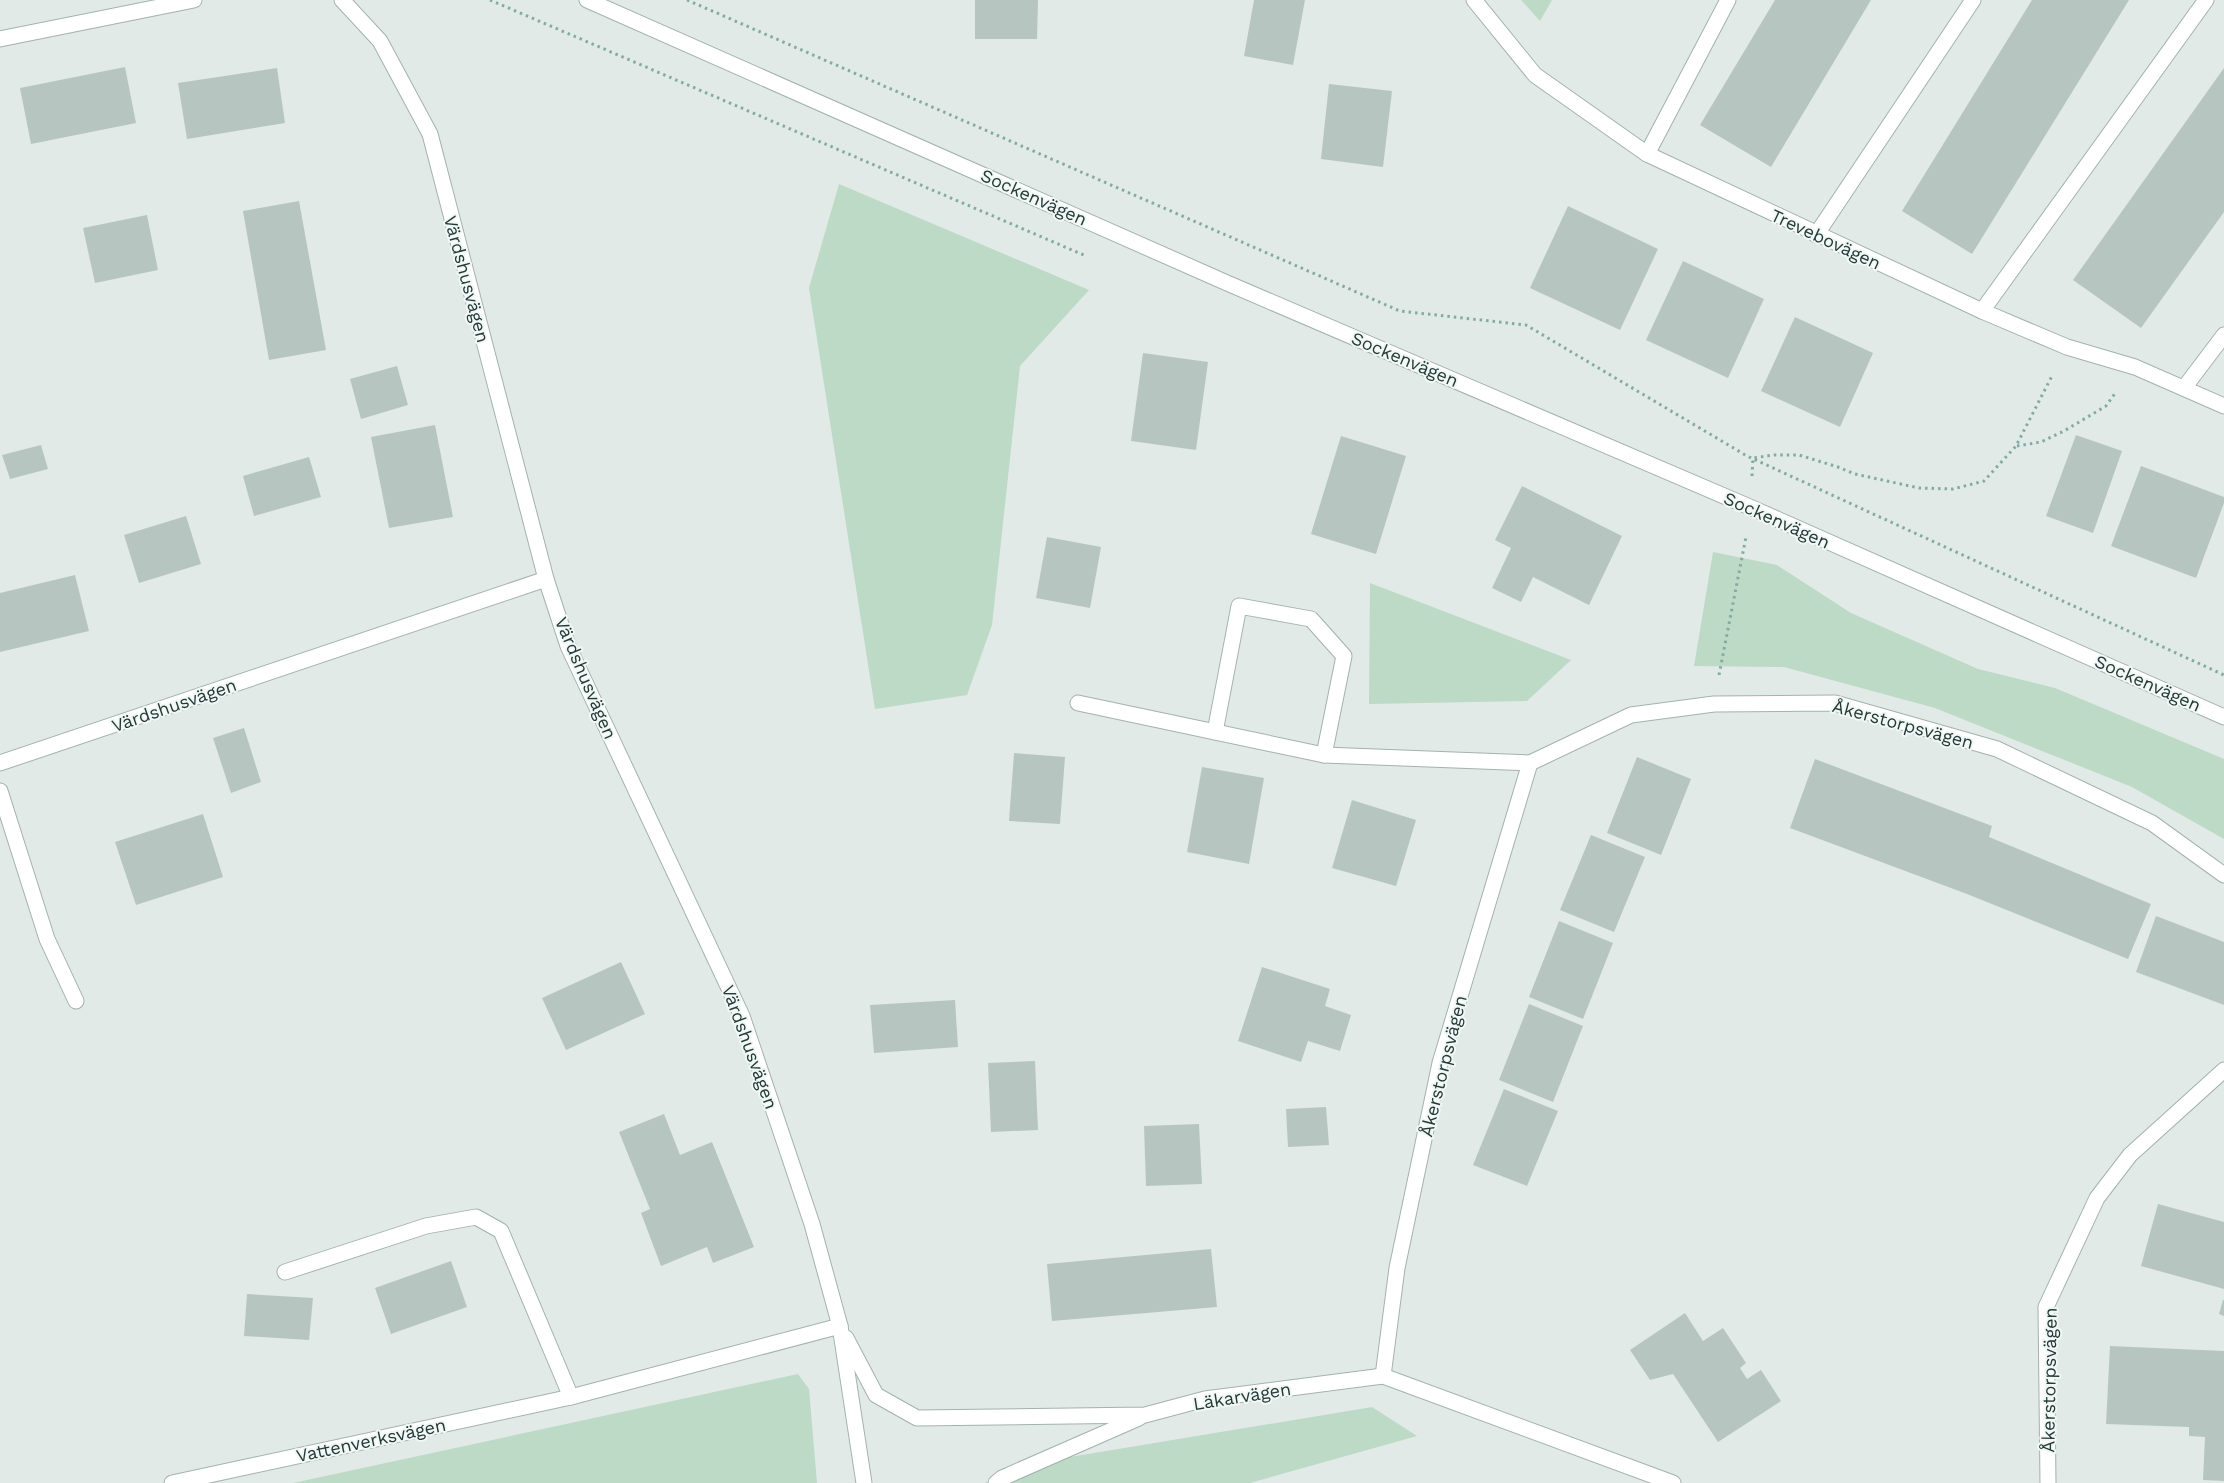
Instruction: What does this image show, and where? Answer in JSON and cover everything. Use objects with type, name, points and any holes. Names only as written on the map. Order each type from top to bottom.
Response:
[{"type":"street","points":[[0,39],[194,0]]},
{"type":"street","name":"Värdshusvägen","points":[[342,0],[380,41],[430,134],[546,579],[568,646],[742,1016],[812,1224],[840,1326],[864,1483]]},
{"type":"street","name":"Sockenvägen","points":[[588,0],[1227,283],[1752,508],[2224,717]]},
{"type":"street","name":"Trevebovägen","points":[[1474,0],[1535,75],[1647,154],[1982,310],[2067,347],[2135,367],[2224,406]]},
{"type":"street","points":[[1647,154],[1728,0]]},
{"type":"street","points":[[1816,234],[1973,0]]},
{"type":"street","points":[[1982,310],[2206,0]]},
{"type":"street","points":[[2184,388],[2224,336]]},
{"type":"street","name":"Värdshusvägen","points":[[0,763],[546,579]]},
{"type":"street","points":[[1215,732],[1239,606],[1311,619],[1344,656],[1324,755]]},
{"type":"street","name":"Åkerstorpsvägen","points":[[1078,704],[1324,755],[1530,763],[1631,715],[1714,704],[1835,703],[1997,749],[2152,823],[2224,875]]},
{"type":"street","name":"Åkerstorpsvägen","points":[[1383,1376],[1397,1268],[1440,1063],[1530,763]]},
{"type":"street","points":[[0,791],[47,939],[76,1001]]},
{"type":"street","name":"Åkerstorpsvägen","points":[[2048,1483],[2046,1307],[2097,1198],[2130,1155],[2224,1070]]},
{"type":"street","points":[[285,1272],[426,1226],[476,1217],[500,1231],[571,1397]]},
{"type":"street","name":"Vattenverksvägen","points":[[172,1483],[571,1397],[840,1326]]},
{"type":"street","name":"Läkarvägen","points":[[840,1326],[876,1395],[917,1418],[1145,1415],[1205,1399],[1383,1376],[1673,1483]]},
{"type":"street","points":[[996,1483],[1002,1478],[1145,1415]]},
{"type":"path","points":[[687,0],[1400,311],[1526,325],[1752,458],[2224,675]]},
{"type":"path","points":[[1752,458],[1774,454],[1799,455],[1838,466],[1856,474],[1919,488],[1953,490],[1984,481],[2016,446],[2067,347]]},
{"type":"path","points":[[2016,446],[2041,442],[2064,431],[2106,406],[2135,367]]},
{"type":"path","points":[[1714,704],[1752,508],[1752,458]]},
{"type":"green space","points":[[1521,0],[1552,0],[1540,21]]},
{"type":"green space","points":[[839,184],[1089,290],[1020,366],[992,625],[967,695],[875,709],[809,288]]},
{"type":"green space","points":[[1713,552],[1777,565],[1851,613],[1978,669],[2055,688],[2224,759],[2224,839],[2132,787],[1935,708],[1784,667],[1694,666]]},
{"type":"green space","points":[[1370,583],[1571,660],[1527,701],[1369,704]]},
{"type":"green space","points":[[798,1374],[809,1389],[817,1483],[293,1483]]},
{"type":"green space","points":[[1372,1407],[1417,1436],[1250,1483],[985,1483],[1004,1468]]},
{"type":"building","points":[[975,0],[1038,0],[1037,39],[975,39]]},
{"type":"building","points":[[1254,0],[1305,0],[1293,65],[1244,56]]},
{"type":"building","points":[[1775,0],[1871,0],[1771,167],[1700,125]]},
{"type":"building","points":[[2032,0],[2129,0],[1972,254],[1902,211]]},
{"type":"building","points":[[125,67],[136,123],[31,144],[20,88]]},
{"type":"building","points":[[277,68],[285,123],[187,139],[178,83]]},
{"type":"building","points":[[2224,68],[2224,212],[2141,328],[2073,280]]},
{"type":"building","points":[[1329,84],[1392,91],[1383,167],[1321,159]]},
{"type":"building","points":[[299,201],[326,350],[269,360],[243,211]]},
{"type":"building","points":[[1568,206],[1658,249],[1620,330],[1530,288]]},
{"type":"building","points":[[147,215],[158,270],[95,283],[83,228]]},
{"type":"building","points":[[1683,261],[1764,299],[1728,378],[1646,340]]},
{"type":"building","points":[[1795,317],[1873,353],[1840,427],[1761,391]]},
{"type":"building","points":[[1143,353],[1208,362],[1196,450],[1131,441]]},
{"type":"building","points":[[397,366],[408,405],[361,419],[350,379]]},
{"type":"building","points":[[435,425],[453,517],[389,528],[371,437]]},
{"type":"building","points":[[2076,435],[2122,451],[2093,533],[2046,516]]},
{"type":"building","points":[[1341,436],[1406,456],[1376,554],[1311,534]]},
{"type":"building","points":[[41,445],[48,469],[10,479],[2,455]]},
{"type":"building","points":[[309,457],[321,497],[254,516],[243,476]]},
{"type":"building","points":[[2141,466],[2224,497],[2224,503],[2196,578],[2111,546]]},
{"type":"building","points":[[1522,486],[1622,536],[1589,605],[1533,577],[1521,602],[1492,588],[1511,548],[1495,540]]},
{"type":"building","points":[[186,516],[201,564],[139,583],[124,535]]},
{"type":"building","points":[[1047,537],[1101,547],[1090,608],[1036,598]]},
{"type":"building","points":[[75,575],[89,631],[0,652],[0,593]]},
{"type":"building","points":[[244,728],[261,782],[231,793],[213,738]]},
{"type":"building","points":[[1014,753],[1065,757],[1060,824],[1009,821]]},
{"type":"building","points":[[1637,757],[1691,779],[1661,855],[1607,833]]},
{"type":"building","points":[[1815,759],[1992,826],[1989,837],[2151,904],[2128,959],[1967,894],[1790,828]]},
{"type":"building","points":[[1202,767],[1264,778],[1249,864],[1187,852]]},
{"type":"building","points":[[1352,800],[1416,820],[1396,886],[1332,868]]},
{"type":"building","points":[[203,814],[223,877],[136,905],[115,842]]},
{"type":"building","points":[[1591,835],[1645,857],[1614,932],[1560,910]]},
{"type":"building","points":[[2156,916],[2224,942],[2224,1005],[2136,972]]},
{"type":"building","points":[[1559,921],[1613,943],[1583,1019],[1529,997]]},
{"type":"building","points":[[621,962],[645,1014],[566,1050],[542,998]]},
{"type":"building","points":[[1262,967],[1330,989],[1325,1006],[1351,1015],[1340,1051],[1308,1041],[1301,1062],[1238,1041]]},
{"type":"building","points":[[955,1000],[958,1047],[874,1053],[870,1005]]},
{"type":"building","points":[[1529,1004],[1583,1026],[1553,1102],[1499,1080]]},
{"type":"building","points":[[1035,1061],[1038,1130],[991,1132],[988,1063]]},
{"type":"building","points":[[1504,1089],[1558,1111],[1527,1186],[1473,1165]]},
{"type":"building","points":[[1326,1107],[1329,1145],[1288,1147],[1286,1109]]},
{"type":"building","points":[[664,1114],[680,1155],[712,1142],[754,1247],[713,1263],[707,1247],[661,1266],[641,1213],[650,1209],[619,1132]]},
{"type":"building","points":[[1199,1124],[1202,1184],[1146,1186],[1144,1126]]},
{"type":"building","points":[[2158,1204],[2224,1222],[2224,1289],[2141,1266]]},
{"type":"building","points":[[1211,1249],[1217,1307],[1052,1321],[1047,1264]]},
{"type":"building","points":[[451,1261],[467,1307],[391,1334],[375,1288]]},
{"type":"building","points":[[247,1294],[313,1298],[309,1340],[244,1336]]},
{"type":"building","points":[[2224,1300],[2224,1316],[2219,1314]]},
{"type":"building","points":[[1685,1313],[1703,1341],[1723,1328],[1746,1363],[1740,1368],[1747,1379],[1761,1370],[1781,1401],[1718,1442],[1673,1374],[1650,1380],[1630,1350]]},
{"type":"building","points":[[2110,1346],[2224,1351],[2224,1481],[2203,1480],[2205,1437],[2189,1436],[2189,1427],[2106,1424]]}]
